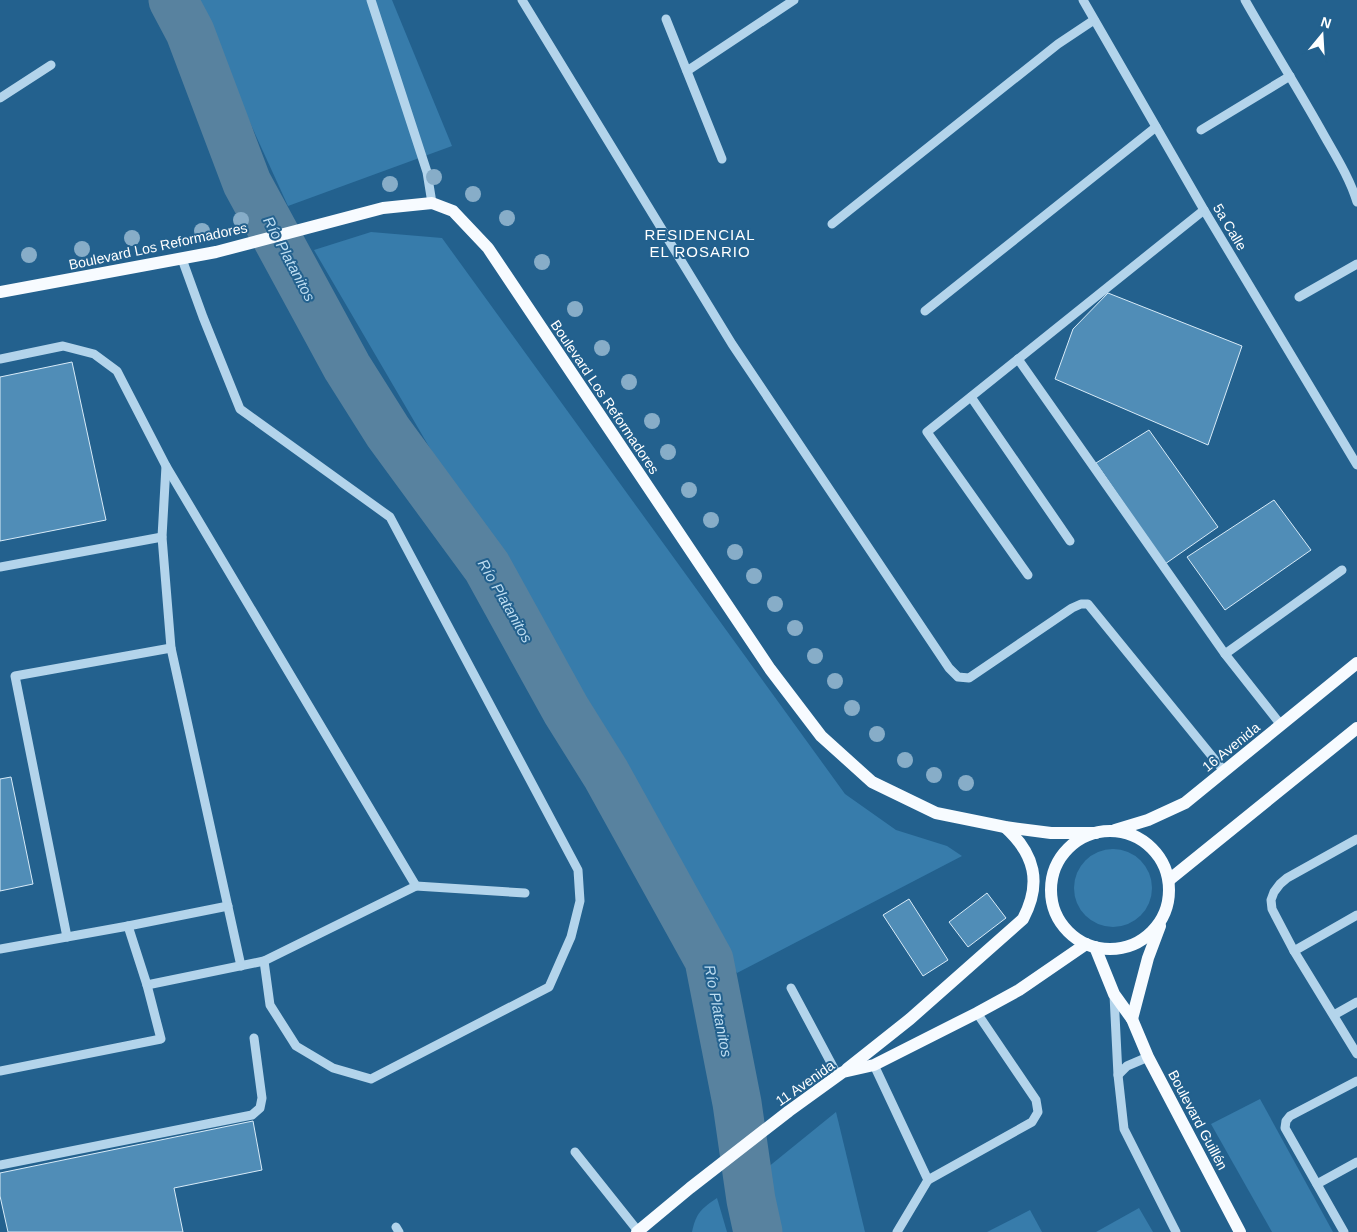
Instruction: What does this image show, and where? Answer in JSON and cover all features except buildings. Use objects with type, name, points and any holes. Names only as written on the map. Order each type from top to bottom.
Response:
[{"type":"main road","name":"Boulevard Los Reformadores","points":[[0,292],[216,252],[383,208],[432,203],[453,211],[488,248],[770,669],[821,736],[872,782],[936,813],[1051,834],[1096,833]]},
{"type":"main road","name":"16 Avenida","points":[[1111,831],[1148,820],[1185,804],[1357,663]]},
{"type":"main road","points":[[1169,880],[1357,728]]},
{"type":"main road","points":[[841,1074],[910,1019],[1023,919],[1032,899],[1034,877],[1031,862],[1025,849],[1005,827]]},
{"type":"main road","points":[[1132,1020],[1148,958],[1164,916],[1169,898],[1169,880],[1164,864],[1142,840],[1127,834],[1111,831],[1096,833],[1077,842],[1061,858],[1055,871],[1052,888],[1053,905],[1060,921],[1071,934],[1091,945],[1115,949],[1135,944],[1152,933],[1164,916]]},
{"type":"main road","name":"11 Avenida","points":[[637,1231],[789,1111],[841,1074],[874,1065],[977,1013],[1019,990],[1091,945]]},
{"type":"main road","name":"Boulevard Guillén","points":[[1091,945],[1114,994],[1132,1020],[1148,1058],[1240,1232]]},
{"type":"street","points":[[371,0],[427,172],[432,203]]},
{"type":"street","points":[[522,0],[732,344],[949,668],[958,677],[969,678],[1072,608],[1081,604],[1088,604],[1224,771]]},
{"type":"street","points":[[687,71],[794,0]]},
{"type":"street","name":"5a Calle","points":[[1083,0],[1204,210],[1357,465]]},
{"type":"street","points":[[1245,0],[1352,185],[1357,202]]},
{"type":"street","points":[[666,19],[722,159]]},
{"type":"street","points":[[832,224],[1050,50],[1094,20]]},
{"type":"street","points":[[0,98],[51,65]]},
{"type":"street","points":[[1201,130],[1290,76]]},
{"type":"street","points":[[925,311],[1156,127]]},
{"type":"street","points":[[1028,575],[927,432],[1204,210]]},
{"type":"street","points":[[182,259],[240,409],[390,517],[578,870],[580,902],[571,937],[548,987],[371,1079],[333,1068],[296,1046],[270,1005],[264,961]]},
{"type":"street","points":[[1299,297],[1357,264]]},
{"type":"street","points":[[0,359],[63,346],[94,354],[116,371],[166,466],[416,886]]},
{"type":"street","points":[[1018,360],[1225,654],[1281,725]]},
{"type":"street","points":[[971,397],[1070,541]]},
{"type":"street","points":[[166,466],[162,537],[171,648],[241,966]]},
{"type":"street","points":[[0,567],[162,537]]},
{"type":"street","points":[[1225,654],[1342,570]]},
{"type":"street","points":[[67,937],[15,676],[171,648]]},
{"type":"street","points":[[1357,839],[1287,878],[1274,892],[1271,900],[1272,909],[1294,951],[1357,1054]]},
{"type":"street","points":[[147,985],[264,961],[416,886],[525,893]]},
{"type":"street","points":[[0,949],[228,906]]},
{"type":"street","points":[[1294,951],[1357,915]]},
{"type":"street","points":[[0,1071],[161,1039],[147,985],[128,926]]},
{"type":"street","points":[[791,988],[841,1074]]},
{"type":"street","points":[[1114,994],[1118,1075],[1124,1129],[1176,1232]]},
{"type":"street","points":[[1334,1015],[1357,1002]]},
{"type":"street","points":[[897,1232],[928,1180],[1032,1122],[1038,1112],[1036,1100],[977,1013]]},
{"type":"street","points":[[0,1164],[252,1115],[260,1108],[262,1098],[254,1038]]},
{"type":"street","points":[[1118,1075],[1127,1066],[1148,1058]]},
{"type":"street","points":[[874,1065],[928,1180]]},
{"type":"street","points":[[1344,1232],[1285,1128],[1286,1121],[1290,1116],[1357,1081]]},
{"type":"street","points":[[575,1152],[637,1231]]},
{"type":"street","points":[[1317,1184],[1357,1162]]},
{"type":"shaded area","points":[[194,0],[392,0],[452,146],[288,206]]},
{"type":"shaded area","points":[[371,232],[442,238],[845,794],[896,830],[947,846],[962,856],[737,973],[314,250]]},
{"type":"shaded area","points":[[1113,849],[1128,852],[1141,860],[1149,873],[1152,888],[1149,903],[1141,916],[1128,924],[1113,927],[1098,924],[1085,916],[1077,903],[1074,888],[1077,873],[1085,860],[1098,852]]},
{"type":"shaded area","points":[[1260,1099],[1333,1232],[1272,1232],[1211,1124]]},
{"type":"shaded area","points":[[836,1112],[865,1232],[776,1232],[762,1172]]},
{"type":"shaded area","points":[[717,1198],[727,1232],[692,1232],[695,1220],[700,1212]]},
{"type":"shaded area","points":[[1139,1208],[1153,1232],[1096,1232]]},
{"type":"shaded area","points":[[1030,1210],[1042,1232],[987,1232]]},
{"type":"waterway","name":"Río Platanitos","points":[[173,0],[190,32],[247,183],[347,367],[388,432],[487,567],[566,710],[606,774],[709,960],[737,1103],[751,1200],[758,1232]]},
{"type":"district","name":"RESIDENCIAL EL ROSARIO","points":[[700,244]]}]
